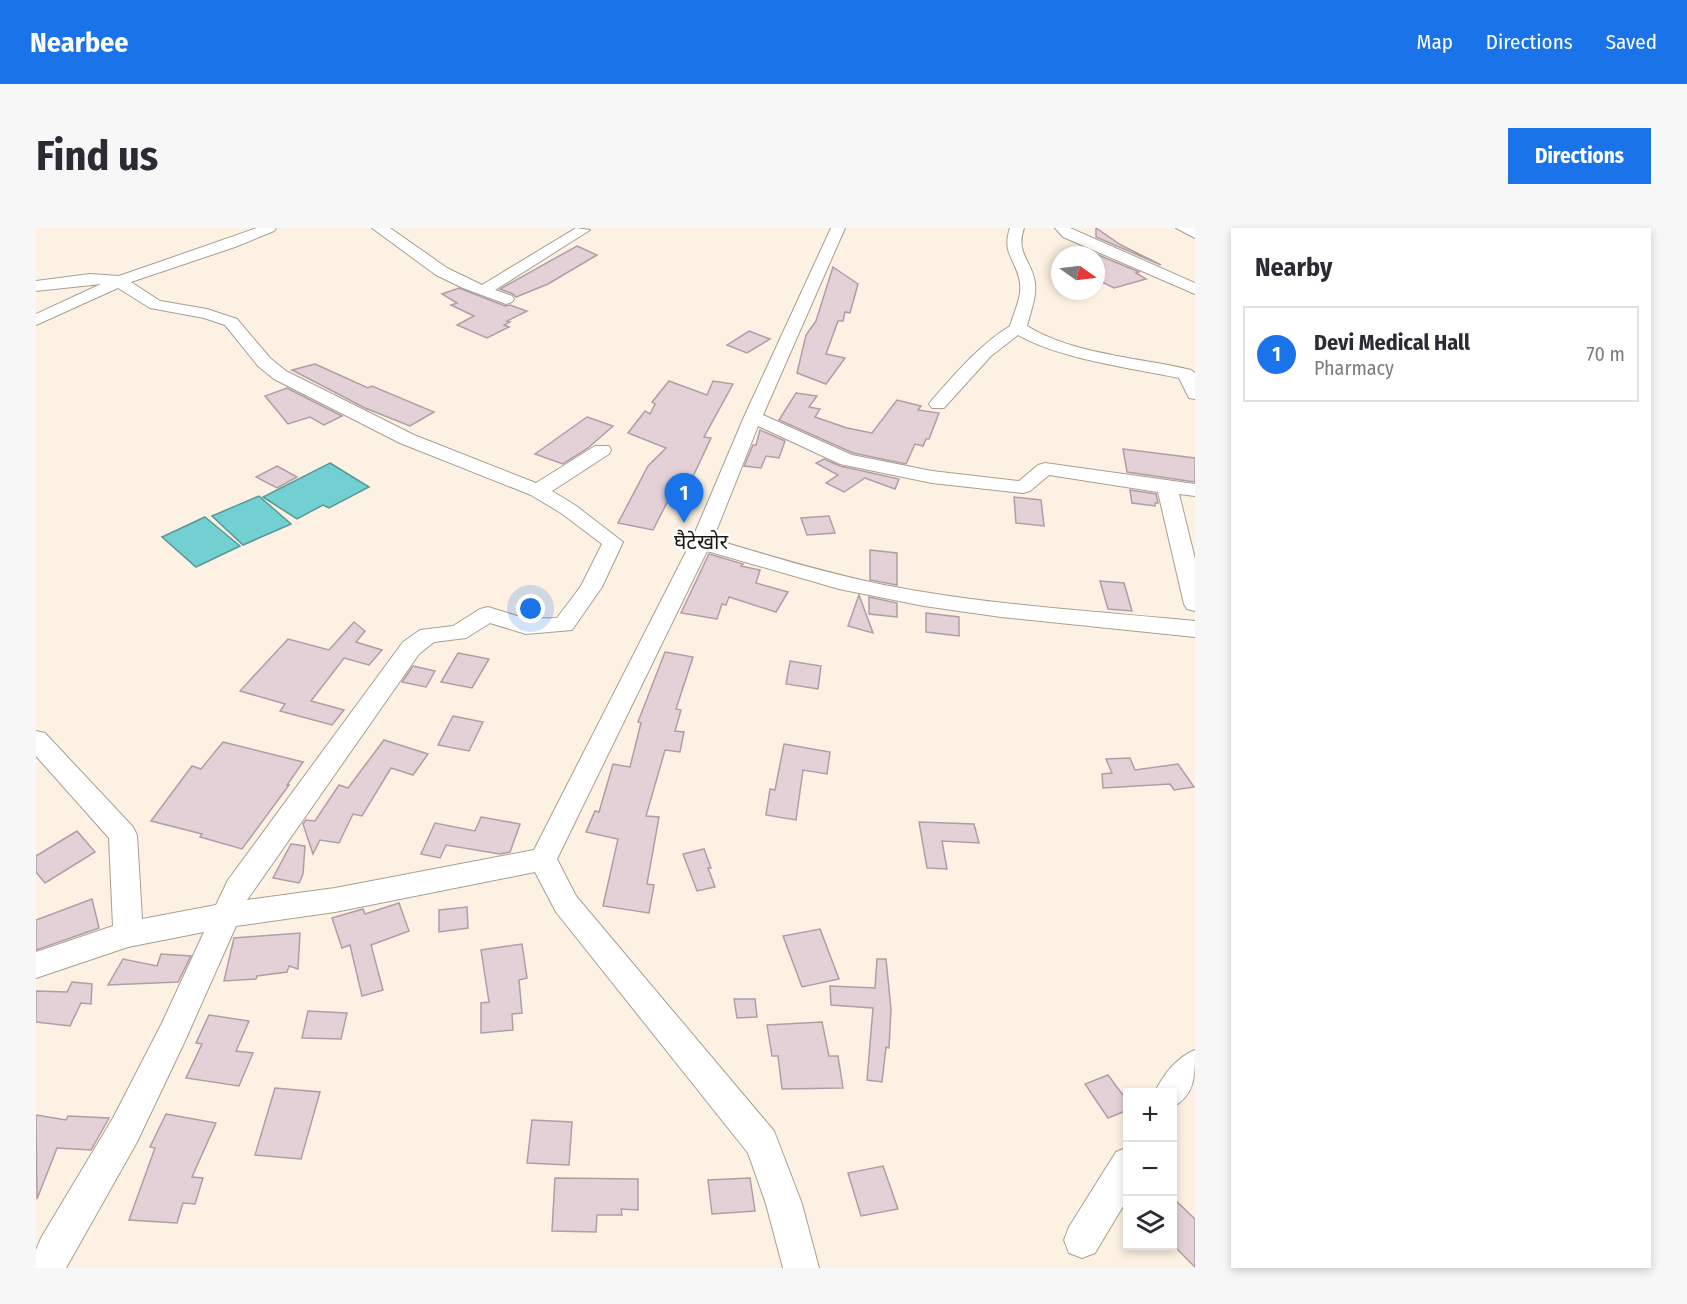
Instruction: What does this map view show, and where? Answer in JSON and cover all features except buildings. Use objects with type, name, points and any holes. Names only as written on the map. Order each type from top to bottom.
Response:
[{"type":"street","points":[[36,320],[120,281],[269,228]]},
{"type":"street","points":[[379,228],[398,237],[433,266],[506,299]]},
{"type":"street","points":[[543,859],[701,542],[753,417],[838,228]]},
{"type":"street","points":[[938,404],[981,357],[1005,335],[1018,328],[1028,289],[1025,273],[1015,259],[1014,234],[1017,228]]},
{"type":"street","points":[[1062,228],[1068,234],[1195,290]]},
{"type":"street","points":[[1183,228],[1195,234]]},
{"type":"street","points":[[484,291],[583,230]]},
{"type":"street","points":[[36,286],[90,279],[120,281],[131,291],[156,305],[207,314],[231,322],[264,362],[280,375],[426,447],[538,491],[568,509],[613,542],[591,587],[564,625],[526,627],[488,614],[458,633],[428,635],[411,648],[238,888],[173,1033],[125,1130],[54,1251],[48,1268]]},
{"type":"street","points":[[1018,328],[1035,338],[1091,355],[1185,374],[1190,378],[1195,394]]},
{"type":"street","points":[[753,417],[847,460],[932,477],[1023,487],[1045,469],[1195,490]]},
{"type":"street","points":[[538,491],[602,450]]},
{"type":"street","points":[[1167,487],[1195,604]]},
{"type":"street","points":[[701,542],[788,569],[885,592],[960,604],[1195,629]]},
{"type":"street","points":[[36,740],[123,835],[128,934]]},
{"type":"street","points":[[36,965],[128,934],[227,915],[335,900],[543,859]]},
{"type":"street","points":[[543,859],[566,904],[762,1143],[784,1204],[801,1268]]},
{"type":"street","points":[[1175,1088],[1195,1065]]},
{"type":"street","points":[[1082,1240],[1123,1172]]},
{"type":"water","points":[[330,463],[369,487],[329,508],[323,505],[297,519],[263,497]]},
{"type":"water","points":[[259,496],[291,524],[243,545],[212,516]]},
{"type":"water","points":[[205,517],[240,546],[196,567],[162,537]]},
{"type":"place","name":"Devi Medical Hall","points":[[684,523]]},
{"type":"district","name":"घैटेखोर","points":[[701,542]]}]
